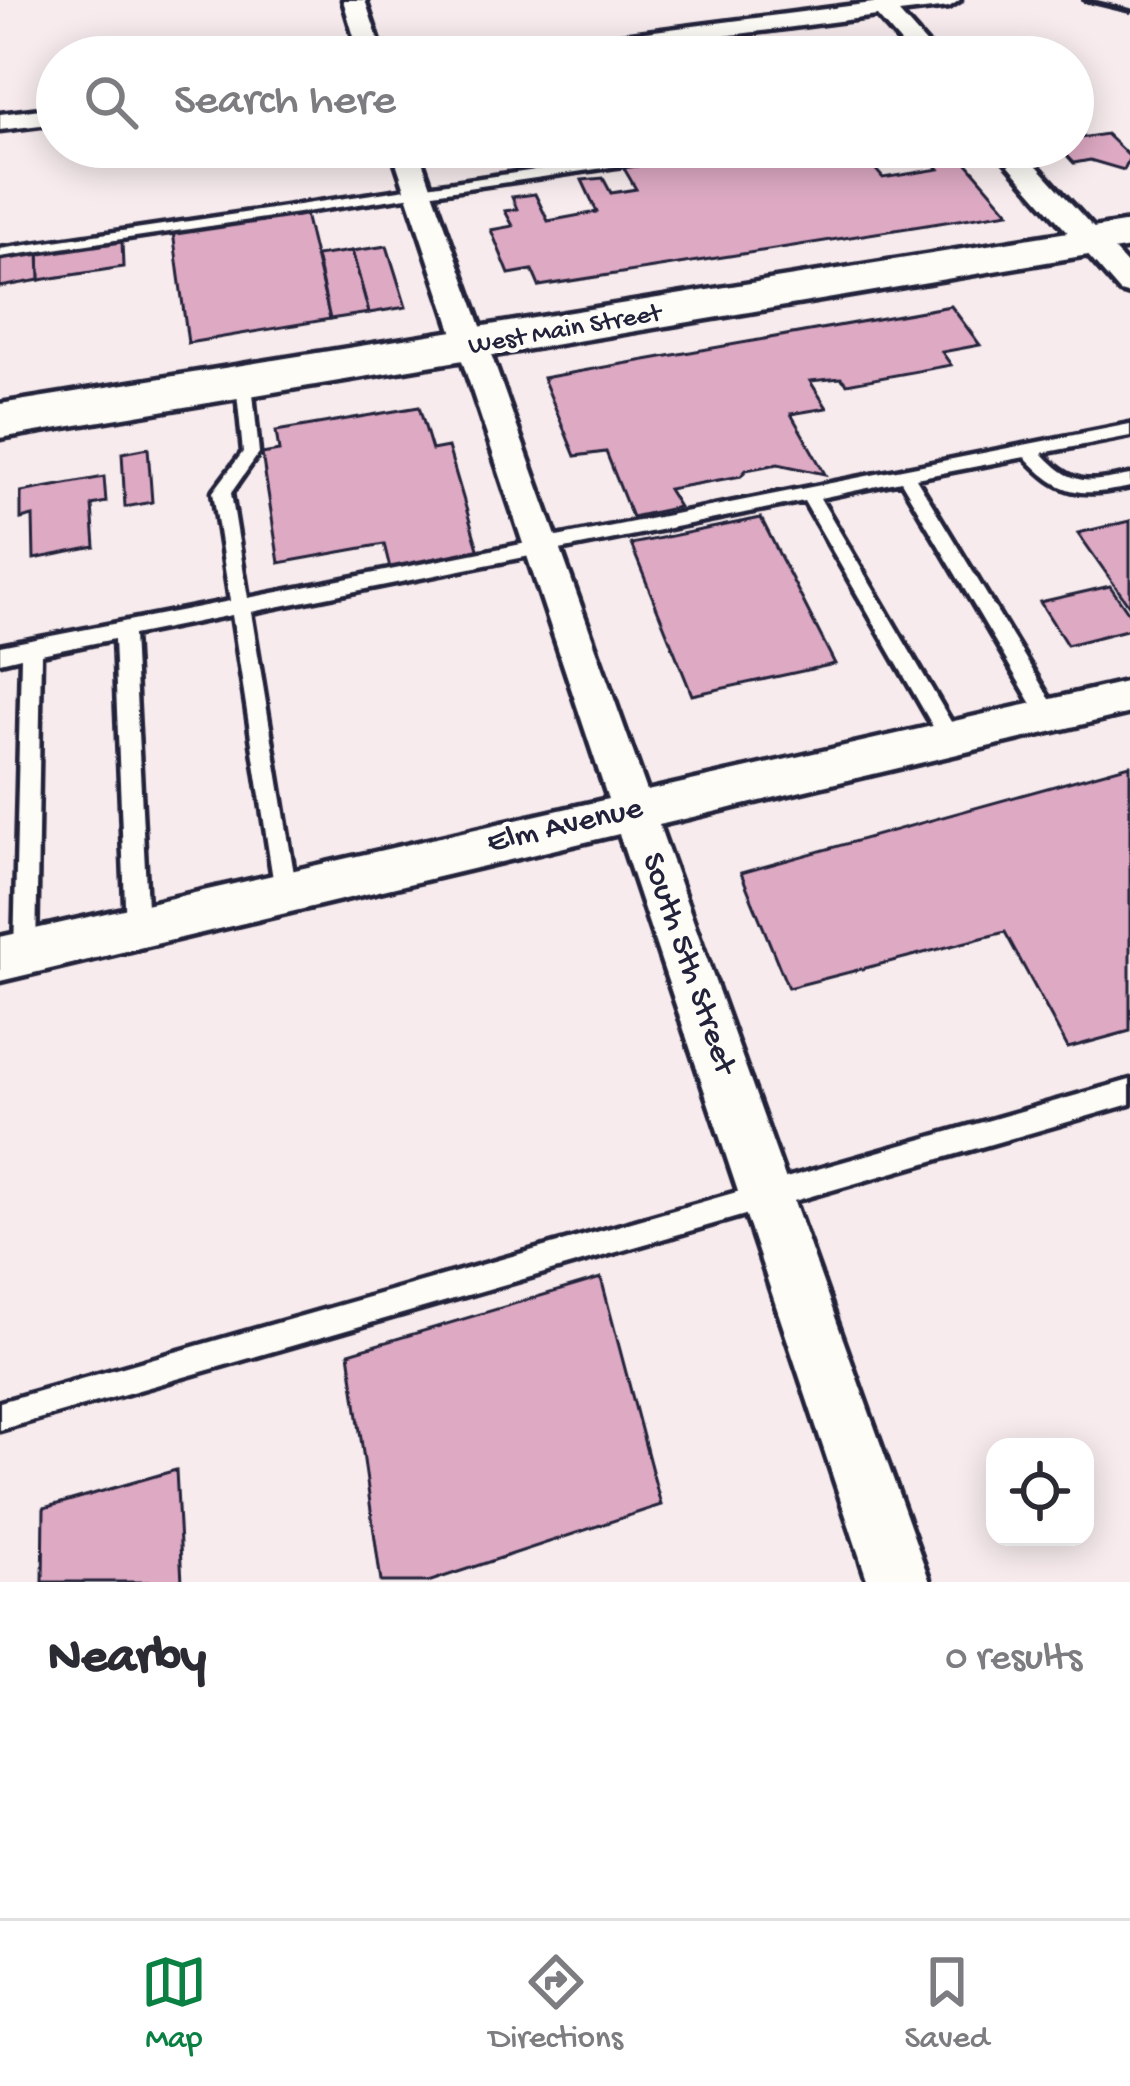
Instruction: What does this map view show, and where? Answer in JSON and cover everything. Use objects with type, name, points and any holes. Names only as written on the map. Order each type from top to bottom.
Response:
[{"type":"main road","name":"West Main Street","points":[[0,422],[1110,238]]},
{"type":"street","points":[[354,0],[365,36]]},
{"type":"street","points":[[675,36],[949,0]]},
{"type":"street","points":[[884,10],[907,36]]},
{"type":"street","points":[[0,122],[36,118]]},
{"type":"street","name":"South 5th Street","points":[[411,168],[899,1582]]},
{"type":"street","points":[[1030,168],[1110,238],[1130,286]]},
{"type":"street","name":"Elm Avenue","points":[[12,957],[1130,697]]},
{"type":"lane","points":[[0,253],[572,168]]},
{"type":"lane","points":[[244,383],[251,453],[222,492],[286,892]]},
{"type":"lane","points":[[0,654],[1130,430]]},
{"type":"lane","points":[[1029,449],[1056,482],[1078,491],[1130,481]]},
{"type":"lane","points":[[905,474],[1049,715]]},
{"type":"lane","points":[[809,494],[950,738]]},
{"type":"lane","points":[[123,630],[137,927]]},
{"type":"lane","points":[[12,957],[32,648]]},
{"type":"lane","points":[[0,1416],[1130,1092]]},
{"type":"building","points":[[1106,134],[1130,157],[1124,170],[1094,161],[1094,136]]},
{"type":"building","points":[[624,168],[874,168],[883,178],[938,168],[971,168],[1009,212],[539,286],[532,270],[509,274],[491,230],[513,226],[505,211],[517,209],[512,197],[535,194],[548,221],[597,212],[582,180],[603,178],[611,193],[636,189]]},
{"type":"building","points":[[305,214],[330,319],[188,343],[173,232]]},
{"type":"building","points":[[122,240],[123,267],[40,280],[39,251]]},
{"type":"building","points":[[387,246],[406,307],[369,313],[352,251]]},
{"type":"building","points":[[39,251],[40,280],[0,287],[0,257]]},
{"type":"building","points":[[352,251],[369,313],[330,319],[316,256]]},
{"type":"building","points":[[951,306],[980,345],[942,352],[951,365],[847,384],[841,378],[810,381],[827,408],[791,414],[825,474],[778,464],[746,470],[741,476],[668,489],[679,507],[632,517],[606,452],[575,456],[543,378]]},
{"type":"building","points":[[419,407],[432,450],[448,447],[479,552],[390,568],[384,544],[279,563],[262,454],[279,451],[276,431]]},
{"type":"building","points":[[148,448],[152,502],[125,507],[122,453]]},
{"type":"building","points":[[104,477],[106,502],[92,505],[95,547],[34,559],[33,516],[21,519],[21,492]]},
{"type":"building","points":[[761,518],[835,664],[692,695],[631,544]]},
{"type":"building","points":[[1130,521],[1130,607],[1078,533]]},
{"type":"building","points":[[1110,586],[1130,615],[1130,629],[1067,645],[1040,602]]},
{"type":"building","points":[[1130,765],[1130,1031],[1068,1048],[1005,932],[788,988],[741,873]]},
{"type":"building","points":[[601,1278],[661,1505],[428,1582],[381,1582],[349,1353]]},
{"type":"building","points":[[176,1470],[182,1582],[43,1582],[44,1508]]},
{"type":"railway","points":[[1084,0],[1130,11]]}]
